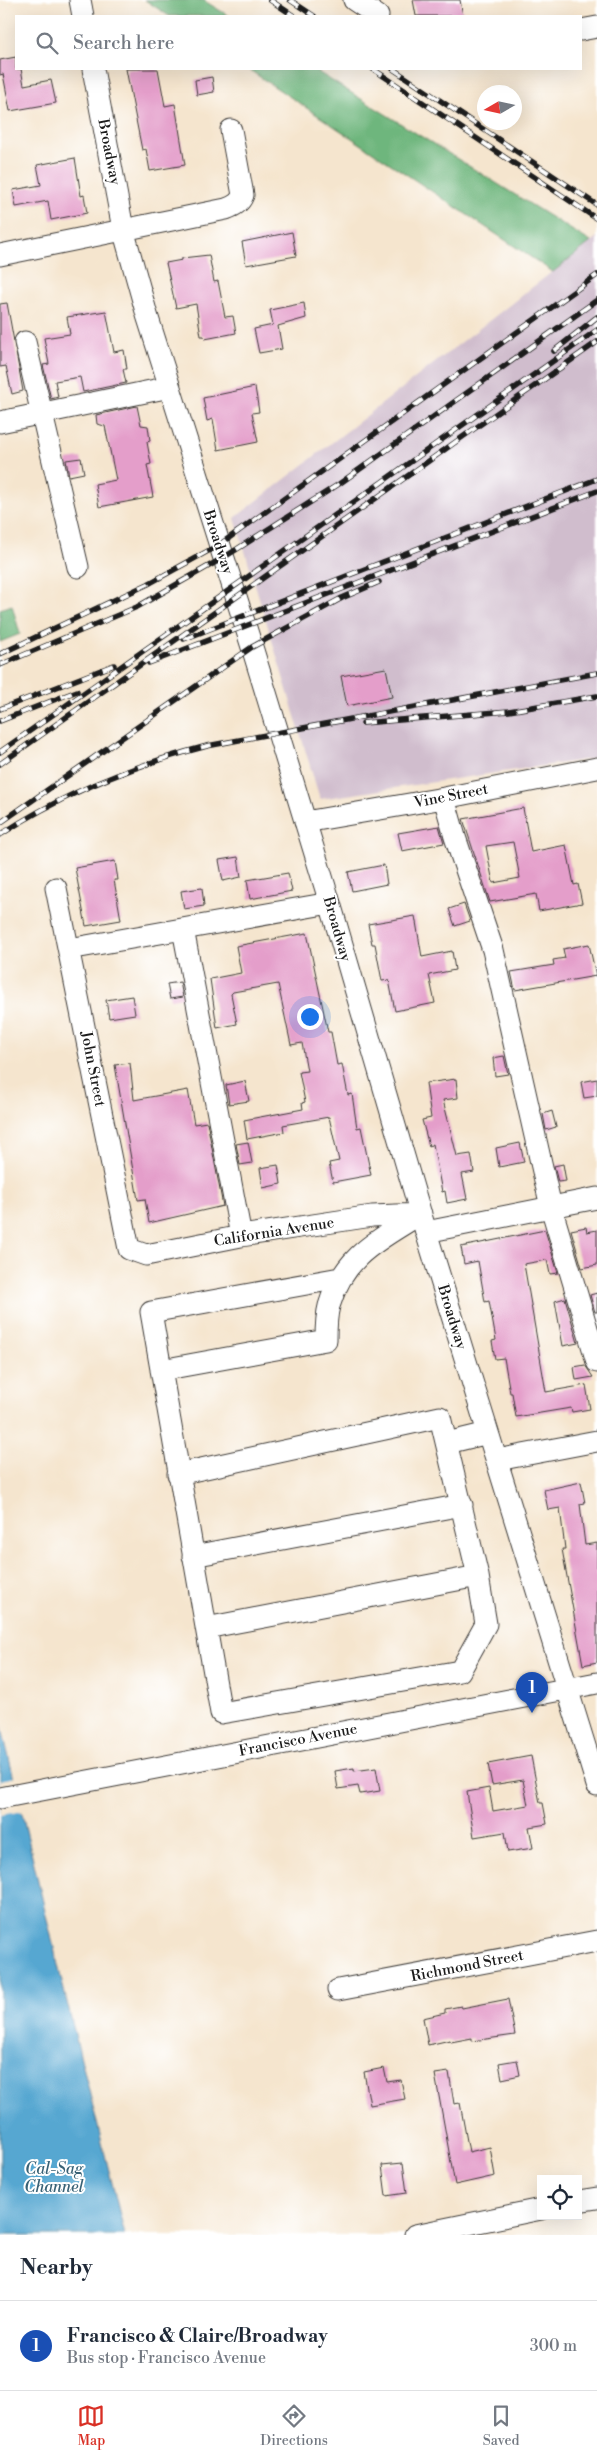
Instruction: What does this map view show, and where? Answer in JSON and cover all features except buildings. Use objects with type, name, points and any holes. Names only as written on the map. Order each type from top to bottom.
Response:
[{"type":"street","points":[[80,0],[83,15]]},
{"type":"street","points":[[354,0],[376,15]]},
{"type":"street","name":"Broadway","points":[[93,70],[123,229],[330,904],[423,1223],[597,1785]]},
{"type":"street","points":[[0,255],[226,209],[241,201],[243,195],[231,130]]},
{"type":"street","points":[[25,342],[78,567]]},
{"type":"street","points":[[0,422],[170,387]]},
{"type":"street","name":"Vine Street","points":[[305,822],[596,774]]},
{"type":"street","points":[[444,798],[493,950],[551,1207],[590,1320],[597,1362]]},
{"type":"street","name":"John Street","points":[[56,888],[129,1249]]},
{"type":"street","points":[[69,949],[330,904]]},
{"type":"street","points":[[183,929],[241,1236]]},
{"type":"street","name":"California Avenue","points":[[129,1249],[146,1255],[241,1236],[372,1216],[423,1223],[551,1207],[597,1198]]},
{"type":"street","points":[[161,1370],[326,1340],[328,1308],[340,1278],[360,1252],[423,1223]]},
{"type":"street","points":[[178,1474],[440,1417],[478,1576],[486,1624],[460,1671],[221,1713],[178,1474],[151,1312],[340,1278]]},
{"type":"street","points":[[447,1443],[488,1434]]},
{"type":"street","points":[[497,1460],[597,1441]]},
{"type":"street","points":[[193,1556],[462,1505]]},
{"type":"street","points":[[206,1628],[478,1576]]},
{"type":"street","name":"Francisco Avenue","points":[[0,1798],[597,1683]]},
{"type":"street","name":"Richmond Street","points":[[338,1990],[597,1941]]},
{"type":"street","points":[[582,2201],[597,2198]]},
{"type":"street","points":[[415,2235],[537,2210]]},
{"type":"shaded area","points":[[597,237],[597,758],[320,799],[235,518]]},
{"type":"green space","points":[[145,0],[203,0],[227,15],[168,15]]},
{"type":"green space","points":[[250,70],[315,70],[591,242],[553,272]]},
{"type":"green space","points":[[12,605],[20,634],[0,642],[0,609]]},
{"type":"water","name":"Cal-Sag Channel","points":[[0,1720],[62,1982],[125,2235],[0,2235]]},
{"type":"pier","points":[[16,1777],[24,1811],[0,1815],[0,1780]]},
{"type":"railway","points":[[270,0],[292,15]]},
{"type":"railway","points":[[290,0],[312,15]]},
{"type":"railway","points":[[374,70],[597,219]]},
{"type":"railway","points":[[394,70],[597,205]]},
{"type":"railway","points":[[0,654],[148,584],[219,545],[597,275]]},
{"type":"railway","points":[[0,665],[137,607],[223,558],[339,484],[597,300]]},
{"type":"railway","points":[[554,351],[597,317]]},
{"type":"railway","points":[[0,752],[597,330]]},
{"type":"railway","points":[[0,764],[597,342]]},
{"type":"railway","points":[[184,639],[597,479]]},
{"type":"railway","points":[[149,663],[597,491]]},
{"type":"railway","points":[[0,823],[252,647],[342,598],[379,582]]},
{"type":"railway","points":[[0,709],[114,665]]},
{"type":"railway","points":[[0,835],[74,793],[126,771],[207,746],[597,673]]},
{"type":"railway","points":[[0,721],[77,691]]},
{"type":"railway","points":[[363,723],[509,711],[597,696]]},
{"type":"place","name":"Francisco & Claire/Broadway","points":[[532,1713]]}]
